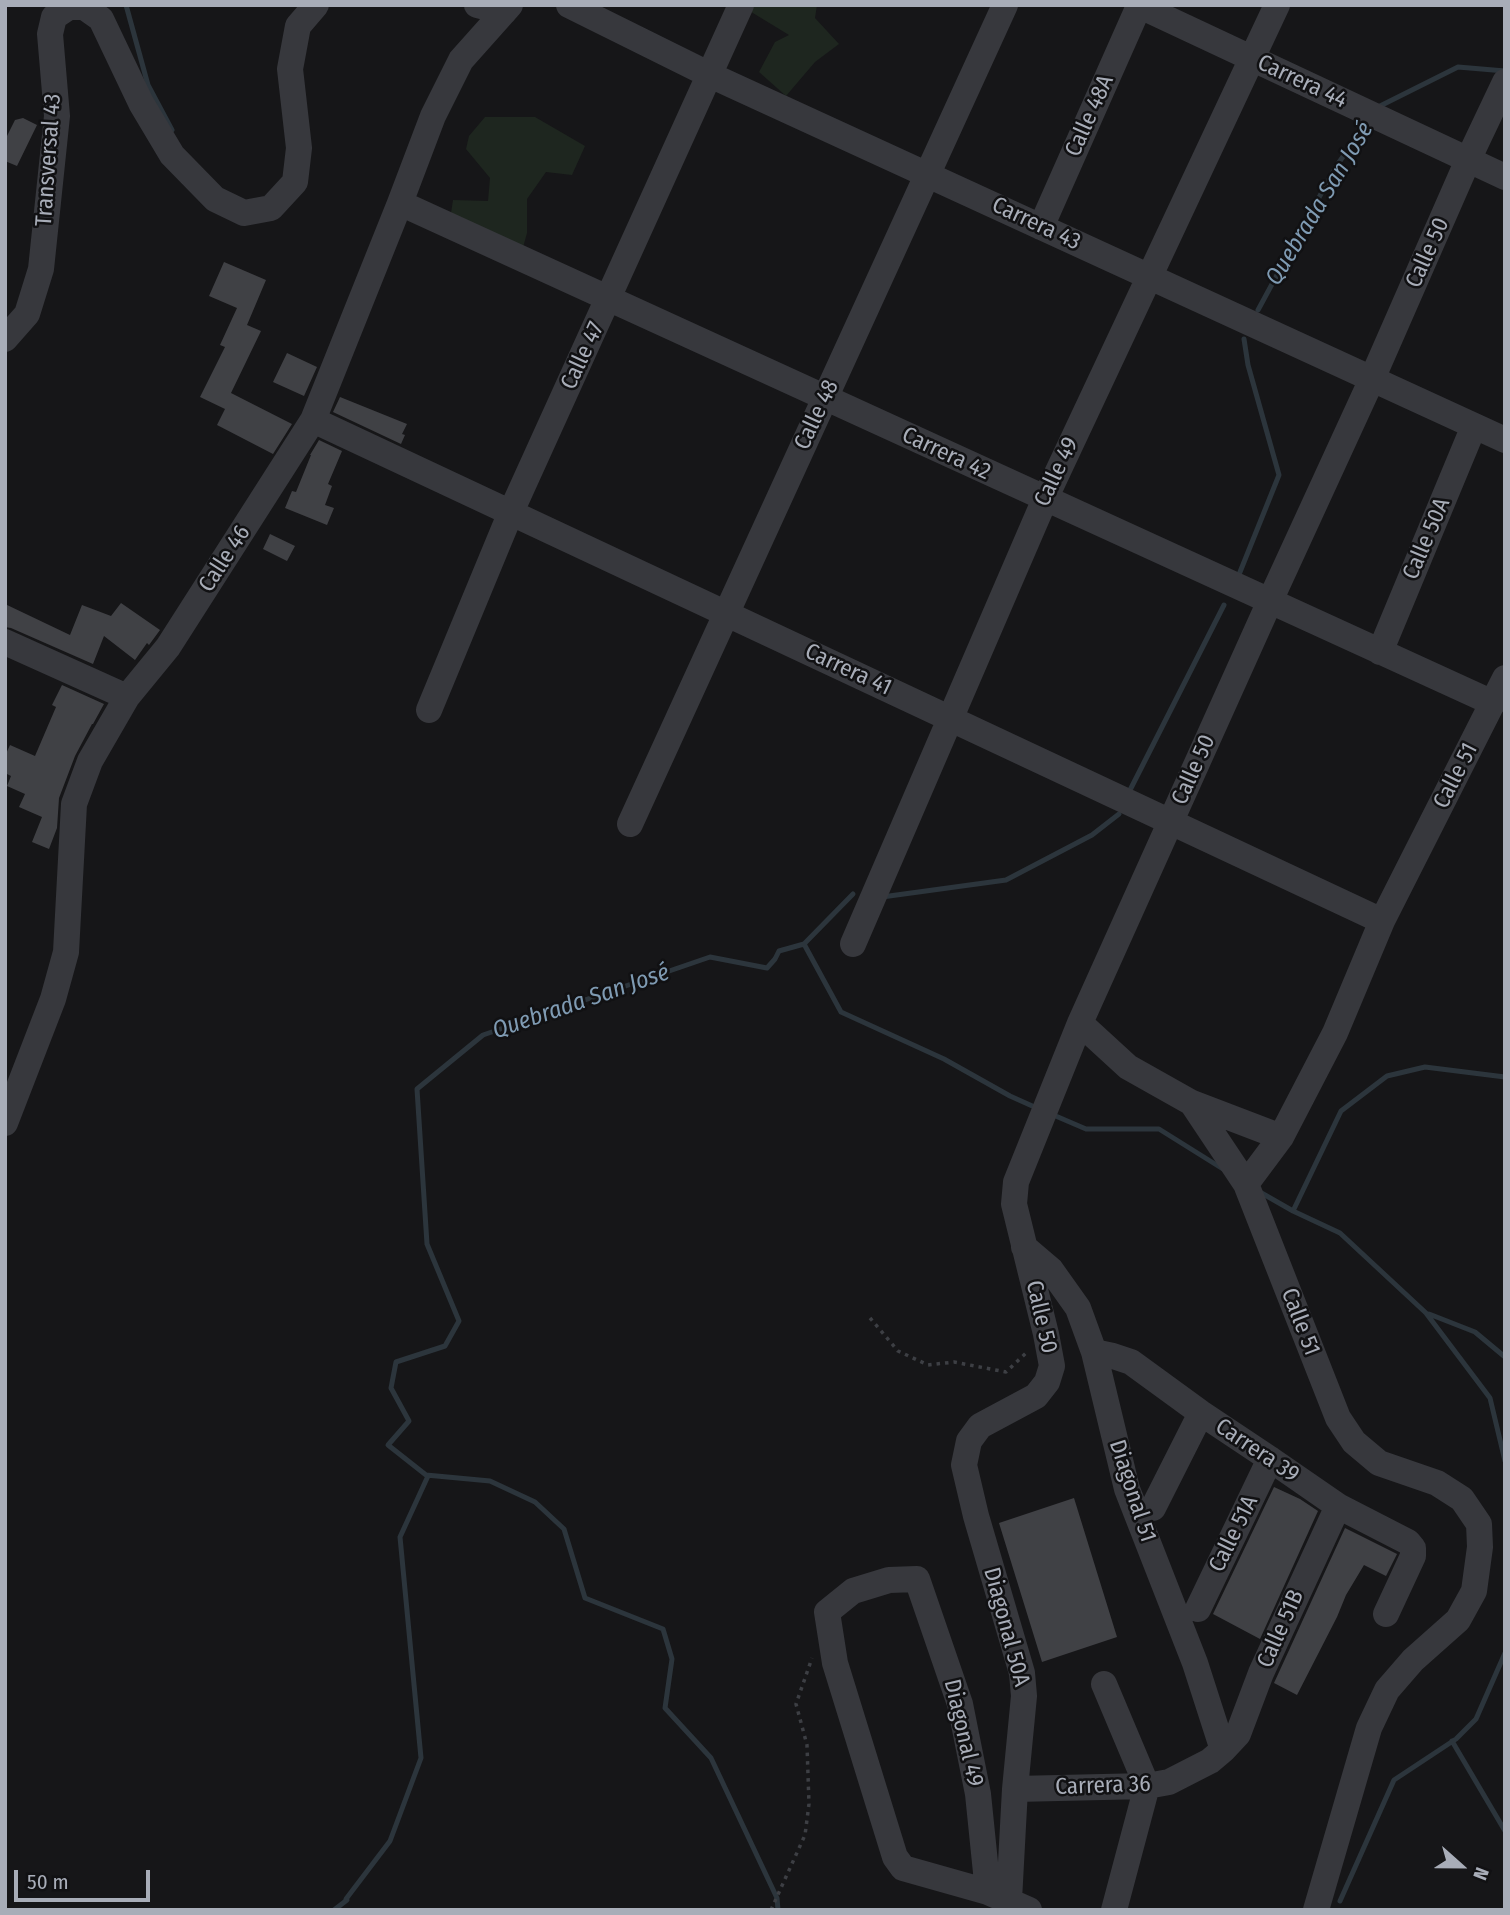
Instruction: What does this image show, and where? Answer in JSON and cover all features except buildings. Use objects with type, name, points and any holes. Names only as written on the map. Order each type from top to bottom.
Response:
[{"type":"street","name":"Transversal 43","points":[[5,338],[27,314],[41,269],[57,116],[50,34],[54,17],[69,7],[84,7],[101,19],[141,103],[172,155],[215,199],[244,213],[271,208],[295,182],[299,148],[290,69],[298,26],[316,5]]},
{"type":"street","points":[[477,5],[507,9]]},
{"type":"street","name":"Carrera 43","points":[[569,5],[710,75],[1505,440]]},
{"type":"street","name":"Calle 47","points":[[429,710],[511,512],[741,5]]},
{"type":"street","name":"Calle 48","points":[[630,824],[1005,5]]},
{"type":"street","name":"Calle 49","points":[[853,944],[1045,499],[1277,5]]},
{"type":"street","name":"Carrera 44","points":[[1139,6],[1505,177]]},
{"type":"street","name":"Calle 48A","points":[[1041,227],[1139,6]]},
{"type":"street","name":"Calle 46","points":[[5,1123],[53,999],[66,952],[74,804],[90,761],[127,698],[167,648],[313,420],[433,116],[461,60],[507,9]]},
{"type":"street","name":"Calle 50","points":[[970,1441],[980,1426],[1036,1396],[1047,1382],[1052,1366],[1014,1204],[1016,1182],[1080,1023],[1373,380],[1468,160],[1505,82]]},
{"type":"street","name":"Carrera 42","points":[[400,204],[1493,703]]},
{"type":"street","name":"Carrera 41","points":[[313,420],[1382,921]]},
{"type":"street","name":"Calle 50A","points":[[1380,652],[1474,426]]},
{"type":"street","points":[[5,642],[127,698]]},
{"type":"street","name":"Calle 51","points":[[1316,1910],[1368,1728],[1387,1690],[1413,1660],[1458,1620],[1474,1591],[1480,1547],[1479,1524],[1462,1499],[1437,1483],[1379,1463],[1354,1442],[1338,1418],[1246,1184],[1281,1137],[1335,1033],[1382,921],[1505,678]]},
{"type":"street","points":[[1080,1023],[1128,1067],[1192,1103],[1281,1137]]},
{"type":"street","points":[[1192,1103],[1246,1184]]},
{"type":"street","name":"Diagonal 51","points":[[1024,1247],[1051,1270],[1078,1308],[1094,1352],[1127,1489],[1195,1663],[1223,1750]]},
{"type":"street","name":"Carrera 39","points":[[1094,1352],[1131,1362],[1338,1506],[1408,1542],[1413,1548],[1413,1556],[1386,1614]]},
{"type":"street","points":[[1153,1508],[1201,1413]]},
{"type":"street","name":"Diagonal 50A","points":[[970,1441],[964,1465],[976,1516],[1022,1673],[1024,1696],[1008,1901]]},
{"type":"street","name":"Calle 51A","points":[[1198,1609],[1270,1459]]},
{"type":"street","name":"Calle 51B","points":[[1223,1750],[1238,1734],[1261,1673],[1338,1506]]},
{"type":"street","name":"Diagonal 49","points":[[917,1578],[960,1703],[978,1794],[1008,1901],[903,1868],[895,1857],[835,1663],[827,1612],[852,1591],[889,1580],[917,1578]]},
{"type":"street","points":[[1104,1684],[1147,1786],[1114,1910]]},
{"type":"street","name":"Carrera 36","points":[[1015,1789],[1147,1786],[1169,1783],[1223,1750]]},
{"type":"path","points":[[870,1318],[898,1350],[928,1365],[954,1362],[1006,1372],[1046,1334]]},
{"type":"path","points":[[771,1910],[806,1835],[809,1804],[807,1745],[796,1704],[814,1652]]},
{"type":"shaded area","points":[[747,5],[817,5],[815,18],[839,44],[815,62],[786,96],[759,72],[775,42],[789,35],[748,10]]},
{"type":"shaded area","points":[[485,117],[535,117],[585,146],[572,175],[546,172],[527,199],[527,233],[519,262],[449,226],[453,200],[488,201],[490,178],[466,149],[469,136]]},
{"type":"waterway","points":[[126,5],[148,85],[172,130]]},
{"type":"waterway","name":"Quebrada San José","points":[[1378,107],[1458,67],[1505,71]]},
{"type":"waterway","name":"Quebrada San José","points":[[1258,310],[1335,168],[1368,121]]},
{"type":"waterway","name":"Quebrada San José","points":[[1238,577],[1279,475],[1248,365],[1244,339]]},
{"type":"waterway","name":"Quebrada San José","points":[[1128,794],[1224,605]]},
{"type":"waterway","name":"Quebrada San José","points":[[882,897],[1006,880],[1092,835],[1119,814]]},
{"type":"waterway","name":"Quebrada San José","points":[[778,1910],[777,1898],[711,1758],[665,1708],[672,1659],[663,1629],[585,1598],[564,1529],[535,1502],[490,1481],[426,1475],[388,1445],[409,1421],[391,1388],[396,1362],[445,1346],[459,1321],[427,1244],[417,1089],[483,1035],[710,957],[767,968],[779,951],[804,944],[853,894]]},
{"type":"waterway","points":[[804,944],[841,1012],[944,1059],[1039,1109]]},
{"type":"waterway","points":[[1293,1211],[1341,1111],[1387,1076],[1425,1067],[1505,1077]]},
{"type":"waterway","points":[[1051,1114],[1086,1129],[1159,1129],[1223,1169]]},
{"type":"waterway","points":[[1258,1191],[1340,1233],[1426,1313],[1490,1398],[1505,1461]]},
{"type":"waterway","points":[[1429,1314],[1475,1332],[1505,1357]]},
{"type":"waterway","points":[[334,1910],[347,1900],[390,1841],[421,1758],[400,1537],[428,1476]]},
{"type":"waterway","points":[[1340,1901],[1394,1780],[1456,1739],[1476,1719],[1505,1653]]},
{"type":"waterway","points":[[1452,1741],[1505,1831]]}]
